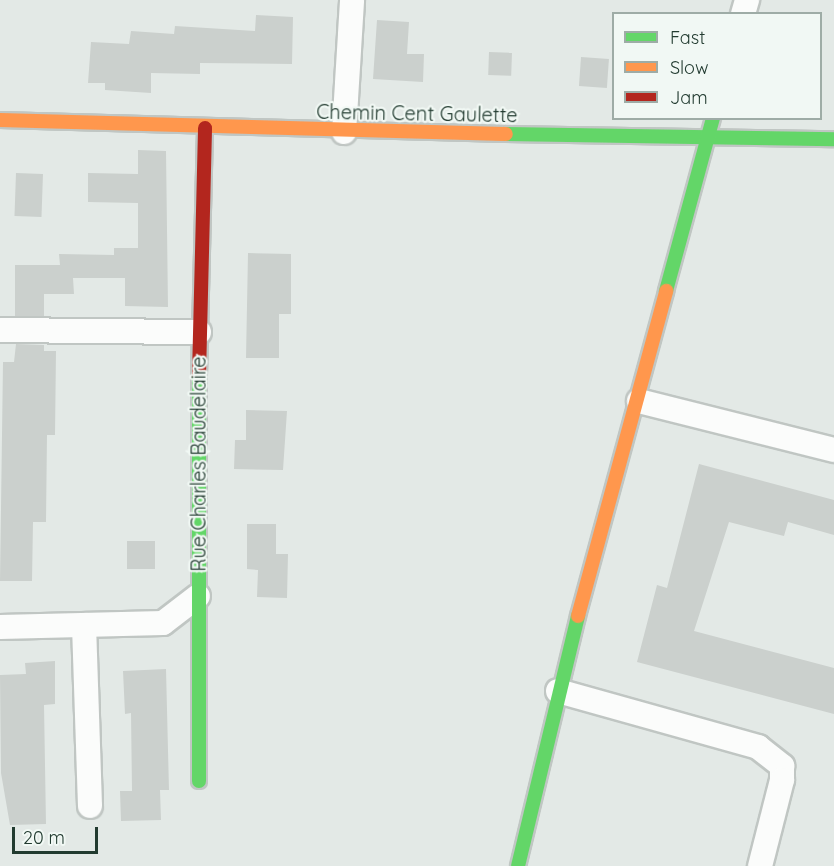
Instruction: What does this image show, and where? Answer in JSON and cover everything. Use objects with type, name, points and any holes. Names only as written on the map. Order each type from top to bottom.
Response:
[{"type":"street","points":[[344,132],[352,0]]},
{"type":"street","name":"Chemin Cent Gaulette","points":[[0,120],[344,132],[834,139]]},
{"type":"street","points":[[518,866],[558,691],[639,401],[712,120]]},
{"type":"street","name":"Rue Charles Baudelaire","points":[[199,781],[199,332],[205,128]]},
{"type":"street","name":"Rue Charles Baudelaire","points":[[0,330],[199,332]]},
{"type":"street","points":[[639,401],[834,450]]},
{"type":"street","name":"Rue Charles Baudelaire","points":[[0,627],[163,623],[198,596]]},
{"type":"street","points":[[84,625],[90,806]]},
{"type":"street","points":[[558,691],[758,747],[782,766],[782,780],[760,866]]},
{"type":"building","points":[[256,15],[293,17],[292,64],[200,63],[200,74],[151,73],[151,93],[105,90],[105,83],[88,83],[91,42],[129,44],[131,31],[174,34],[175,26],[255,31]]},
{"type":"building","points":[[377,20],[409,22],[407,54],[424,54],[423,82],[373,79]]},
{"type":"building","points":[[489,52],[512,53],[511,76],[488,75]]},
{"type":"building","points":[[581,57],[609,59],[607,88],[579,86]]},
{"type":"building","points":[[138,150],[166,151],[168,307],[125,306],[125,278],[73,278],[74,294],[44,294],[44,316],[15,316],[15,265],[60,265],[59,254],[114,255],[114,248],[138,248],[138,203],[88,202],[88,173],[138,174]]},
{"type":"building","points":[[16,173],[43,174],[41,217],[14,216]]},
{"type":"building","points":[[248,253],[291,254],[291,314],[279,314],[279,358],[246,358]]},
{"type":"building","points":[[16,344],[44,345],[44,351],[56,351],[55,435],[47,435],[46,522],[33,522],[32,581],[0,581],[3,362],[14,362]]},
{"type":"building","points":[[246,410],[287,411],[283,470],[234,469],[235,440],[246,440]]},
{"type":"building","points":[[699,464],[834,500],[834,535],[788,522],[784,536],[729,522],[694,631],[834,668],[834,714],[637,662],[657,585],[667,588]]},
{"type":"building","points":[[247,524],[276,524],[276,554],[288,554],[287,598],[257,597],[258,570],[247,569]]},
{"type":"building","points":[[127,541],[155,541],[155,569],[127,569]]},
{"type":"building","points":[[55,661],[55,704],[44,705],[46,824],[10,825],[1,773],[0,675],[26,674],[25,663]]},
{"type":"building","points":[[166,669],[169,790],[160,790],[161,820],[121,821],[120,791],[132,791],[131,713],[125,714],[123,671]]},
{"type":"traffic: fast","points":[[666,291],[712,120]]},
{"type":"traffic: fast","points":[[506,134],[834,139]]},
{"type":"traffic: fast","points":[[199,375],[199,781]]},
{"type":"traffic: fast","points":[[518,866],[578,616]]},
{"type":"traffic: slow","points":[[0,120],[506,134]]},
{"type":"traffic: slow","points":[[578,616],[666,291]]},
{"type":"traffic: jam","points":[[199,375],[205,128]]}]
